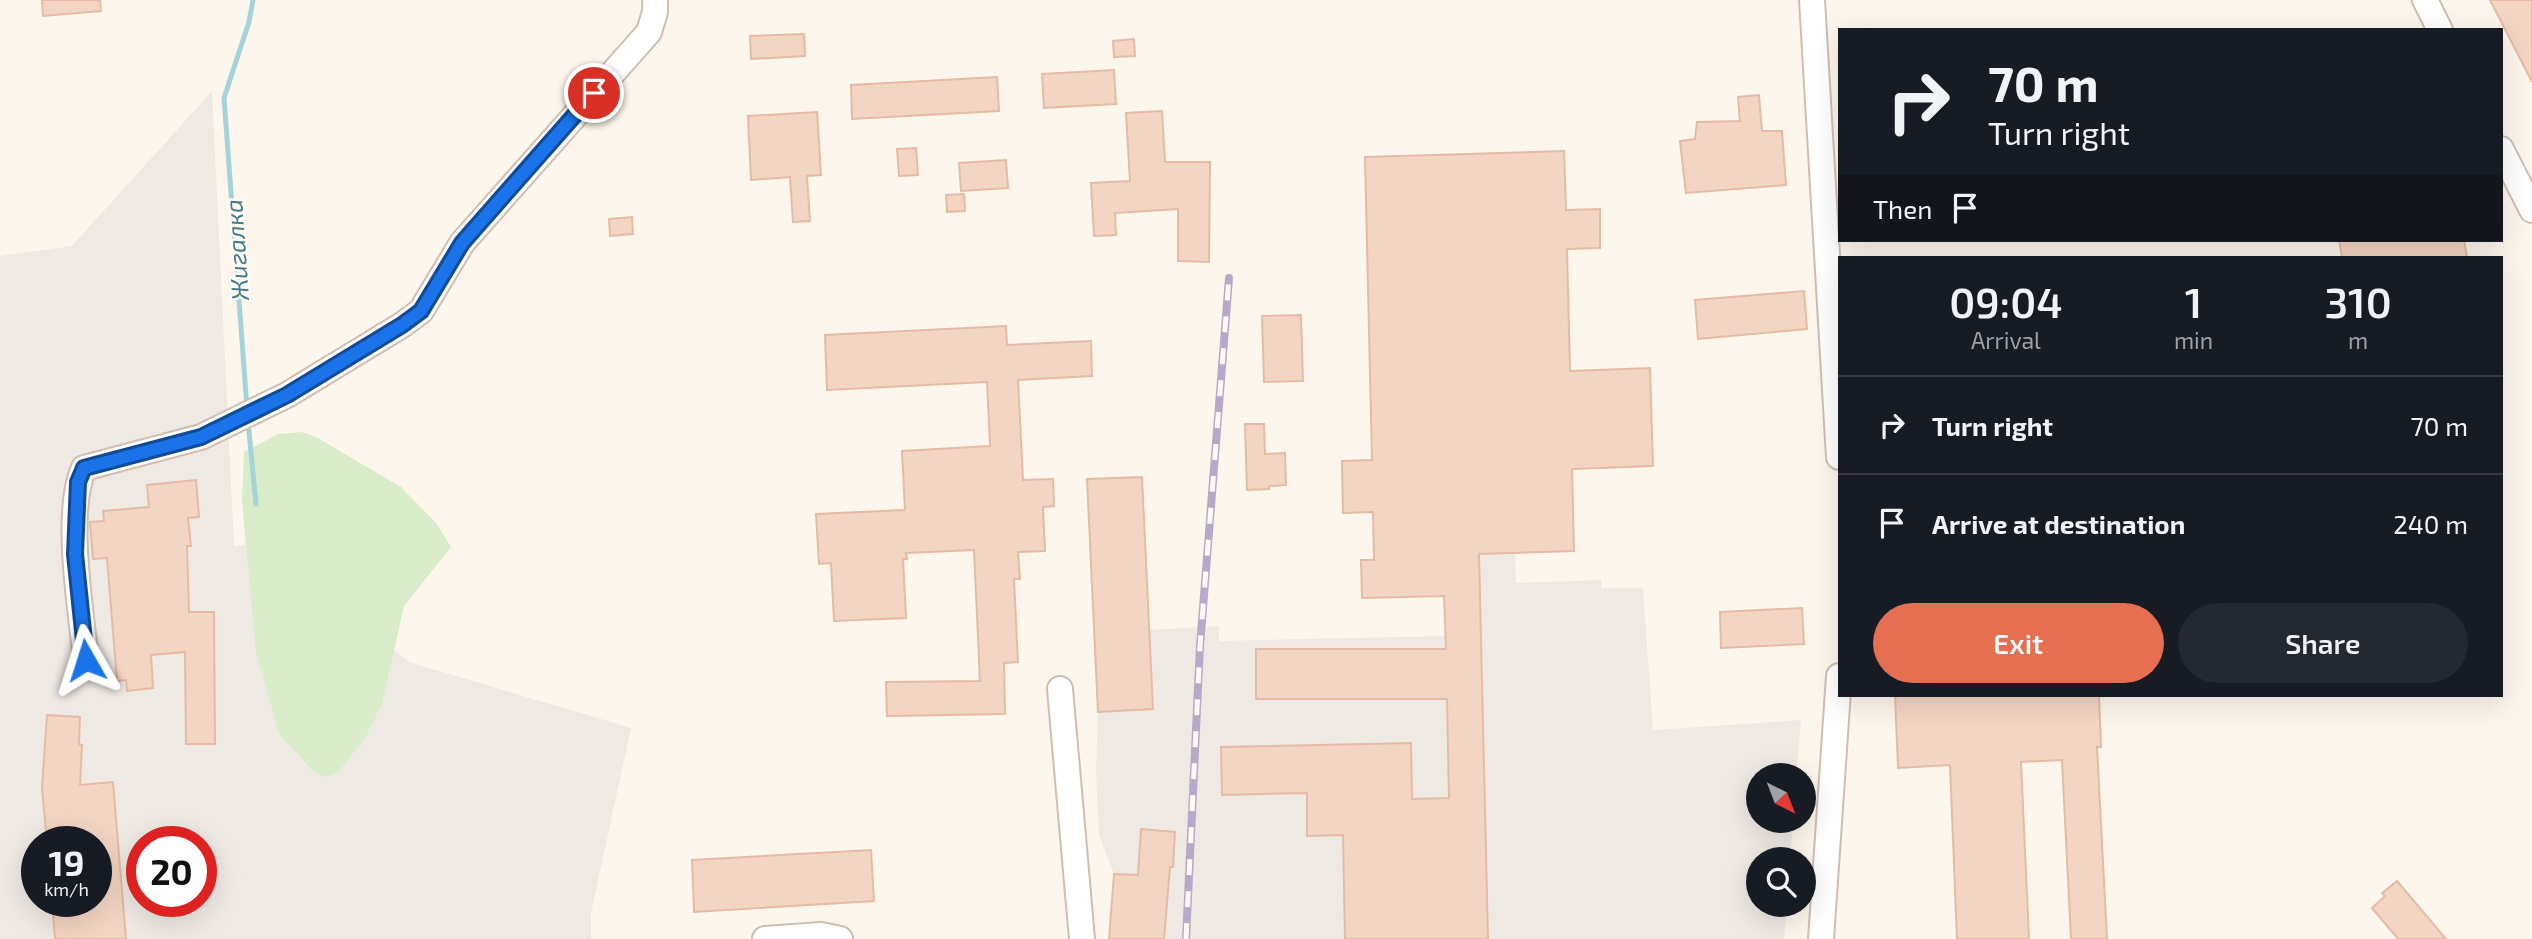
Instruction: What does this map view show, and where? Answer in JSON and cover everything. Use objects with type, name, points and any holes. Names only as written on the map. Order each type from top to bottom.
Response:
[{"type":"street","points":[[86,660],[75,554],[78,482],[84,468],[201,437],[287,395],[421,311],[462,243],[649,32],[655,12],[655,0]]},
{"type":"street","points":[[1811,0],[1838,441]]},
{"type":"street","points":[[2425,0],[2439,28]]},
{"type":"street","points":[[2503,153],[2532,210]]},
{"type":"street","points":[[1060,689],[1082,939]]},
{"type":"street","points":[[1821,939],[1838,691]]},
{"type":"street","points":[[765,939],[821,935],[840,939]]},
{"type":"shaded area","points":[[212,91],[234,546],[303,537],[384,642],[409,662],[631,728],[591,913],[591,939],[0,939],[0,256],[72,246]]},
{"type":"shaded area","points":[[1515,553],[1516,583],[1601,580],[1601,588],[1643,588],[1653,730],[1801,720],[1797,763],[1746,763],[1746,833],[1792,833],[1791,847],[1746,847],[1746,917],[1786,917],[1784,939],[1164,939],[1169,878],[1114,874],[1099,835],[1096,772],[1098,712],[1153,709],[1149,630],[1219,626],[1219,641],[1445,636],[1444,555]]},
{"type":"green space","points":[[302,432],[316,437],[401,487],[436,523],[451,547],[404,606],[382,704],[364,740],[338,772],[325,777],[314,772],[279,734],[256,653],[242,501],[244,452],[278,434]]},
{"type":"building","points":[[42,0],[100,0],[101,11],[43,16]]},
{"type":"building","points":[[2490,0],[2532,0],[2532,82]]},
{"type":"building","points":[[804,34],[805,56],[751,59],[750,36]]},
{"type":"building","points":[[1134,39],[1135,56],[1114,57],[1113,41]]},
{"type":"building","points":[[1114,70],[1116,104],[1044,108],[1042,74]]},
{"type":"building","points":[[997,77],[999,111],[852,119],[851,85]]},
{"type":"building","points":[[1759,95],[1762,131],[1782,131],[1786,185],[1686,193],[1680,141],[1695,139],[1697,122],[1740,121],[1738,97]]},
{"type":"building","points":[[1162,111],[1165,162],[1210,162],[1209,262],[1178,261],[1178,209],[1115,213],[1116,235],[1094,236],[1091,183],[1130,181],[1126,113]]},
{"type":"building","points":[[817,112],[821,175],[807,176],[810,221],[793,222],[790,177],[751,180],[748,116]]},
{"type":"building","points":[[916,148],[918,175],[899,176],[897,149]]},
{"type":"building","points":[[1564,151],[1566,210],[1600,209],[1600,248],[1567,249],[1570,371],[1650,368],[1653,466],[1572,469],[1574,551],[1479,554],[1488,939],[1345,939],[1343,835],[1307,836],[1307,793],[1222,795],[1221,747],[1411,743],[1412,799],[1449,798],[1447,699],[1256,699],[1256,649],[1446,649],[1444,596],[1362,598],[1361,560],[1374,560],[1373,512],[1343,513],[1342,461],[1372,460],[1365,157]]},
{"type":"building","points":[[1006,160],[1008,188],[961,191],[959,163]]},
{"type":"building","points":[[964,194],[965,211],[947,212],[946,195]]},
{"type":"building","points":[[632,217],[633,234],[610,236],[609,219]]},
{"type":"building","points":[[2339,242],[2464,242],[2467,256],[2342,256]]},
{"type":"building","points":[[1804,291],[1807,329],[1698,339],[1695,300]]},
{"type":"building","points":[[1301,315],[1303,381],[1264,382],[1262,316]]},
{"type":"building","points":[[1006,326],[1007,345],[1091,341],[1092,376],[1018,380],[1023,480],[1053,479],[1054,506],[1043,507],[1045,551],[1018,552],[1020,579],[1014,579],[1018,662],[1004,663],[1005,714],[887,716],[886,682],[980,681],[974,550],[906,553],[907,559],[903,559],[906,618],[834,621],[831,563],[819,564],[816,514],[905,510],[902,451],[990,446],[987,382],[827,390],[825,335]]},
{"type":"building","points":[[1245,424],[1264,424],[1265,454],[1285,453],[1286,485],[1247,490]]},
{"type":"building","points":[[1142,477],[1153,709],[1098,712],[1087,479]]},
{"type":"building","points":[[196,480],[199,517],[188,518],[191,546],[187,546],[189,612],[214,612],[215,744],[186,744],[185,652],[151,655],[153,688],[127,691],[126,680],[117,681],[107,558],[93,559],[90,522],[104,521],[103,511],[149,507],[147,485]]},
{"type":"building","points":[[1802,608],[1804,644],[1721,648],[1720,612]]},
{"type":"building","points":[[1895,697],[2099,697],[2101,747],[2097,747],[2107,939],[2071,939],[2062,760],[2021,762],[2029,939],[1957,939],[1950,765],[1898,768]]},
{"type":"building","points":[[47,715],[80,717],[80,785],[113,782],[126,939],[55,939],[53,917],[112,917],[112,826],[46,826],[42,788]]},
{"type":"building","points":[[1141,829],[1175,832],[1164,939],[1109,939],[1114,874],[1138,875]]},
{"type":"building","points":[[871,850],[874,901],[694,912],[692,860]]},
{"type":"building","points":[[2397,881],[2446,939],[2398,939],[2372,908],[2385,896],[2382,893]]},
{"type":"waterway","name":"Жигалка","points":[[247,408],[224,98],[249,22],[253,0]]},
{"type":"waterway","name":"Жигалка","points":[[248,421],[256,504]]},
{"type":"railway","points":[[1186,939],[1200,646],[1229,278]]},
{"type":"route","points":[[86,660],[75,554],[78,482],[84,468],[201,437],[287,395],[402,325],[421,311],[462,243],[594,93]]}]
